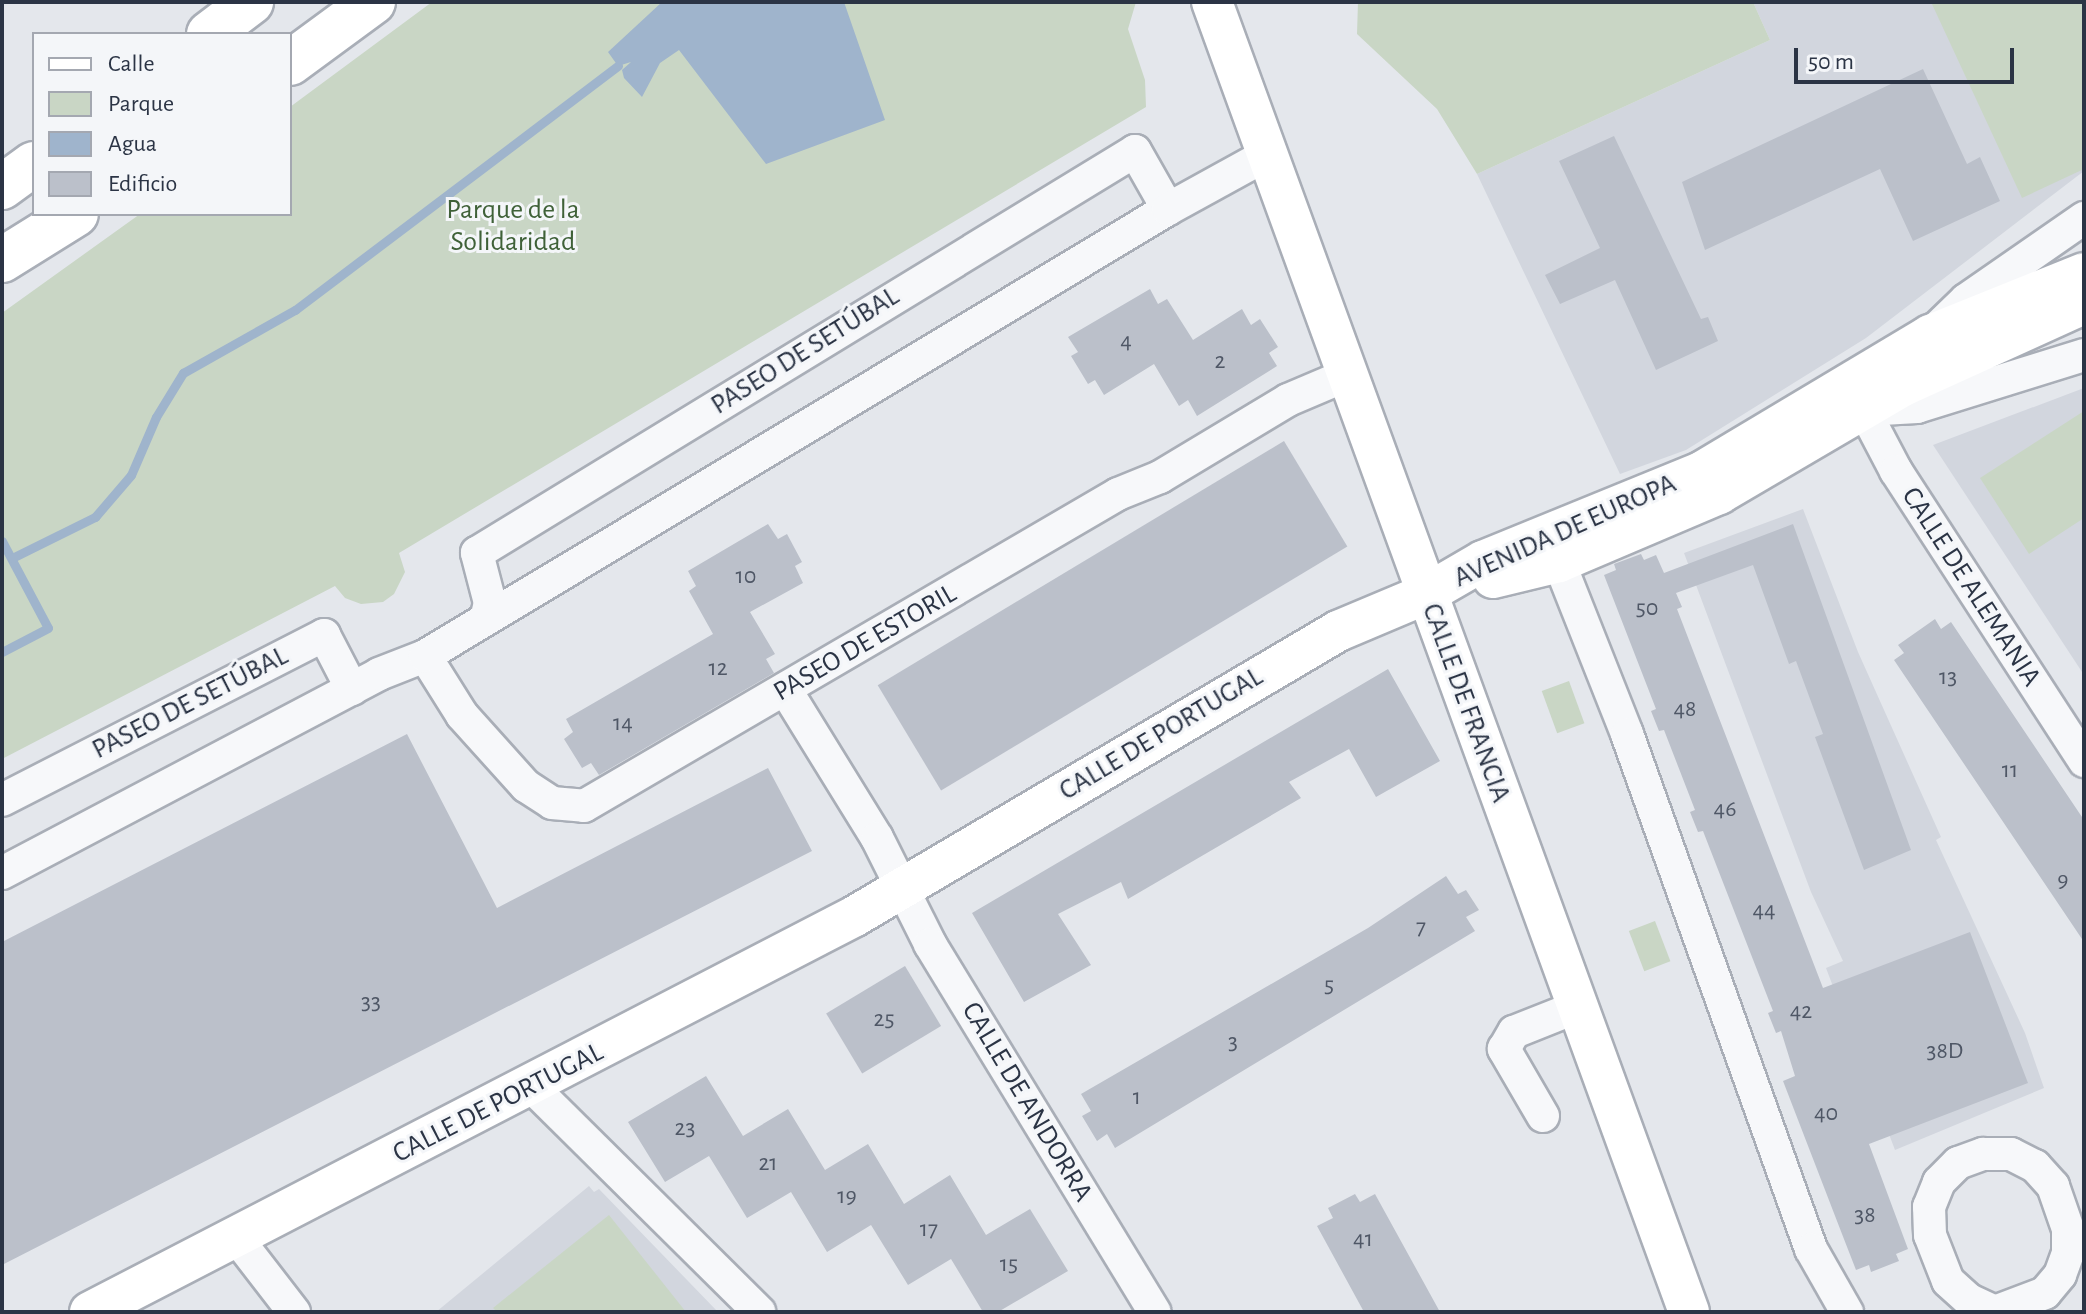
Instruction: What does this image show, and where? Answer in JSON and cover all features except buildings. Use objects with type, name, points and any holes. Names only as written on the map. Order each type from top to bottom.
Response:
[{"type":"highway","points":[[202,32],[234,2]]},
{"type":"highway","points":[[212,32],[251,2]]},
{"type":"highway","points":[[289,32],[327,2]]},
{"type":"highway","points":[[292,62],[373,2]]},
{"type":"highway","points":[[2,187],[32,165]]},
{"type":"highway","points":[[2,258],[54,216]]},
{"type":"highway","points":[[2,258],[73,216]]},
{"type":"main road","name":"CALLE DE FRANCIA","points":[[1212,2],[1689,1312]]},
{"type":"main road","name":"AVENIDA DE EUROPA","points":[[1426,594],[1483,561],[1703,471],[1930,335],[2084,273]]},
{"type":"main road","name":"AVENIDA DE EUROPA","points":[[1426,594],[1559,562],[1719,494],[1903,386],[2084,304]]},
{"type":"main road","name":"CALLE DE PORTUGAL","points":[[90,1312],[532,1087],[903,889],[1270,668],[1338,631],[1426,594]]},
{"type":"street","name":"PASEO DE SETÚBAL","points":[[486,619],[490,603],[477,553],[1121,159],[1135,151],[1168,209]]},
{"type":"street","points":[[2,873],[352,689],[425,656],[1168,209],[1268,154]]},
{"type":"street","points":[[1930,335],[1966,300],[2084,218]]},
{"type":"street","name":"AVENIDA DE EUROPA","points":[[1864,410],[1917,407],[2084,355]]},
{"type":"street","name":"PASEO DE ESTORIL","points":[[425,656],[462,715],[526,786],[552,803],[584,806],[1118,494],[1160,477],[1288,400],[1347,375]]},
{"type":"street","name":"CALLE DE ALEMANIA","points":[[1864,410],[1896,471],[2084,761]]},
{"type":"street","points":[[1559,562],[1627,734],[1811,1249],[1847,1312]]},
{"type":"street","name":"PASEO DE SETÚBAL","points":[[2,800],[324,635],[352,689]]},
{"type":"street","points":[[785,689],[903,889]]},
{"type":"street","name":"CALLE DE ANDORRA","points":[[903,889],[930,944],[1155,1312]]},
{"type":"street","points":[[1543,1116],[1504,1049],[1514,1032],[1577,1007]]},
{"type":"street","points":[[532,1087],[759,1312]]},
{"type":"street","points":[[1983,1154],[2011,1154],[2035,1166],[2053,1186],[2068,1229],[2068,1253],[2060,1275],[2045,1293],[1996,1312],[1969,1300],[1948,1281],[1930,1235],[1929,1207],[1939,1182],[1958,1163],[1983,1154]]},
{"type":"street","points":[[236,1237],[294,1312]]},
{"type":"shaded area","points":[[1753,2],[2084,2],[2084,171],[1866,338],[1686,450],[1620,474],[1477,174],[1770,40]]},
{"type":"shaded area","points":[[2084,388],[2084,675],[1933,445]]},
{"type":"shaded area","points":[[1803,509],[1858,652],[1941,837],[1936,840],[2025,1033],[2044,1088],[1895,1150],[1826,968],[1843,961],[1811,892],[1684,553]]},
{"type":"shaded area","points":[[589,1186],[594,1192],[599,1189],[718,1312],[436,1312]]},
{"type":"green space","name":"Parque de la Solidaridad","points":[[432,2],[1136,2],[1128,29],[1145,80],[1146,107],[399,553],[405,572],[394,594],[383,602],[361,604],[345,598],[335,586],[2,759],[2,313],[137,216],[292,216],[292,106]]},
{"type":"green space","points":[[1358,2],[1753,2],[1770,40],[1477,174],[1437,109],[1357,34]]},
{"type":"green space","points":[[1931,2],[2084,2],[2084,169],[2022,198]]},
{"type":"green space","points":[[2084,411],[2084,518],[2029,554],[1980,478]]},
{"type":"green space","points":[[1569,681],[1584,723],[1557,733],[1542,691]]},
{"type":"green space","points":[[1655,921],[1670,961],[1644,971],[1629,931]]},
{"type":"green space","points":[[609,1215],[686,1312],[497,1312],[493,1308]]},
{"type":"water","points":[[662,2],[844,2],[885,120],[766,164],[679,50],[660,63],[642,97],[624,78],[622,70],[631,62],[618,66],[608,52]]},
{"type":"waterway","points":[[12,558],[95,517],[131,475],[156,417],[183,373],[295,310],[618,66]]},
{"type":"waterway","points":[[2,541],[48,628],[2,652]]}]
